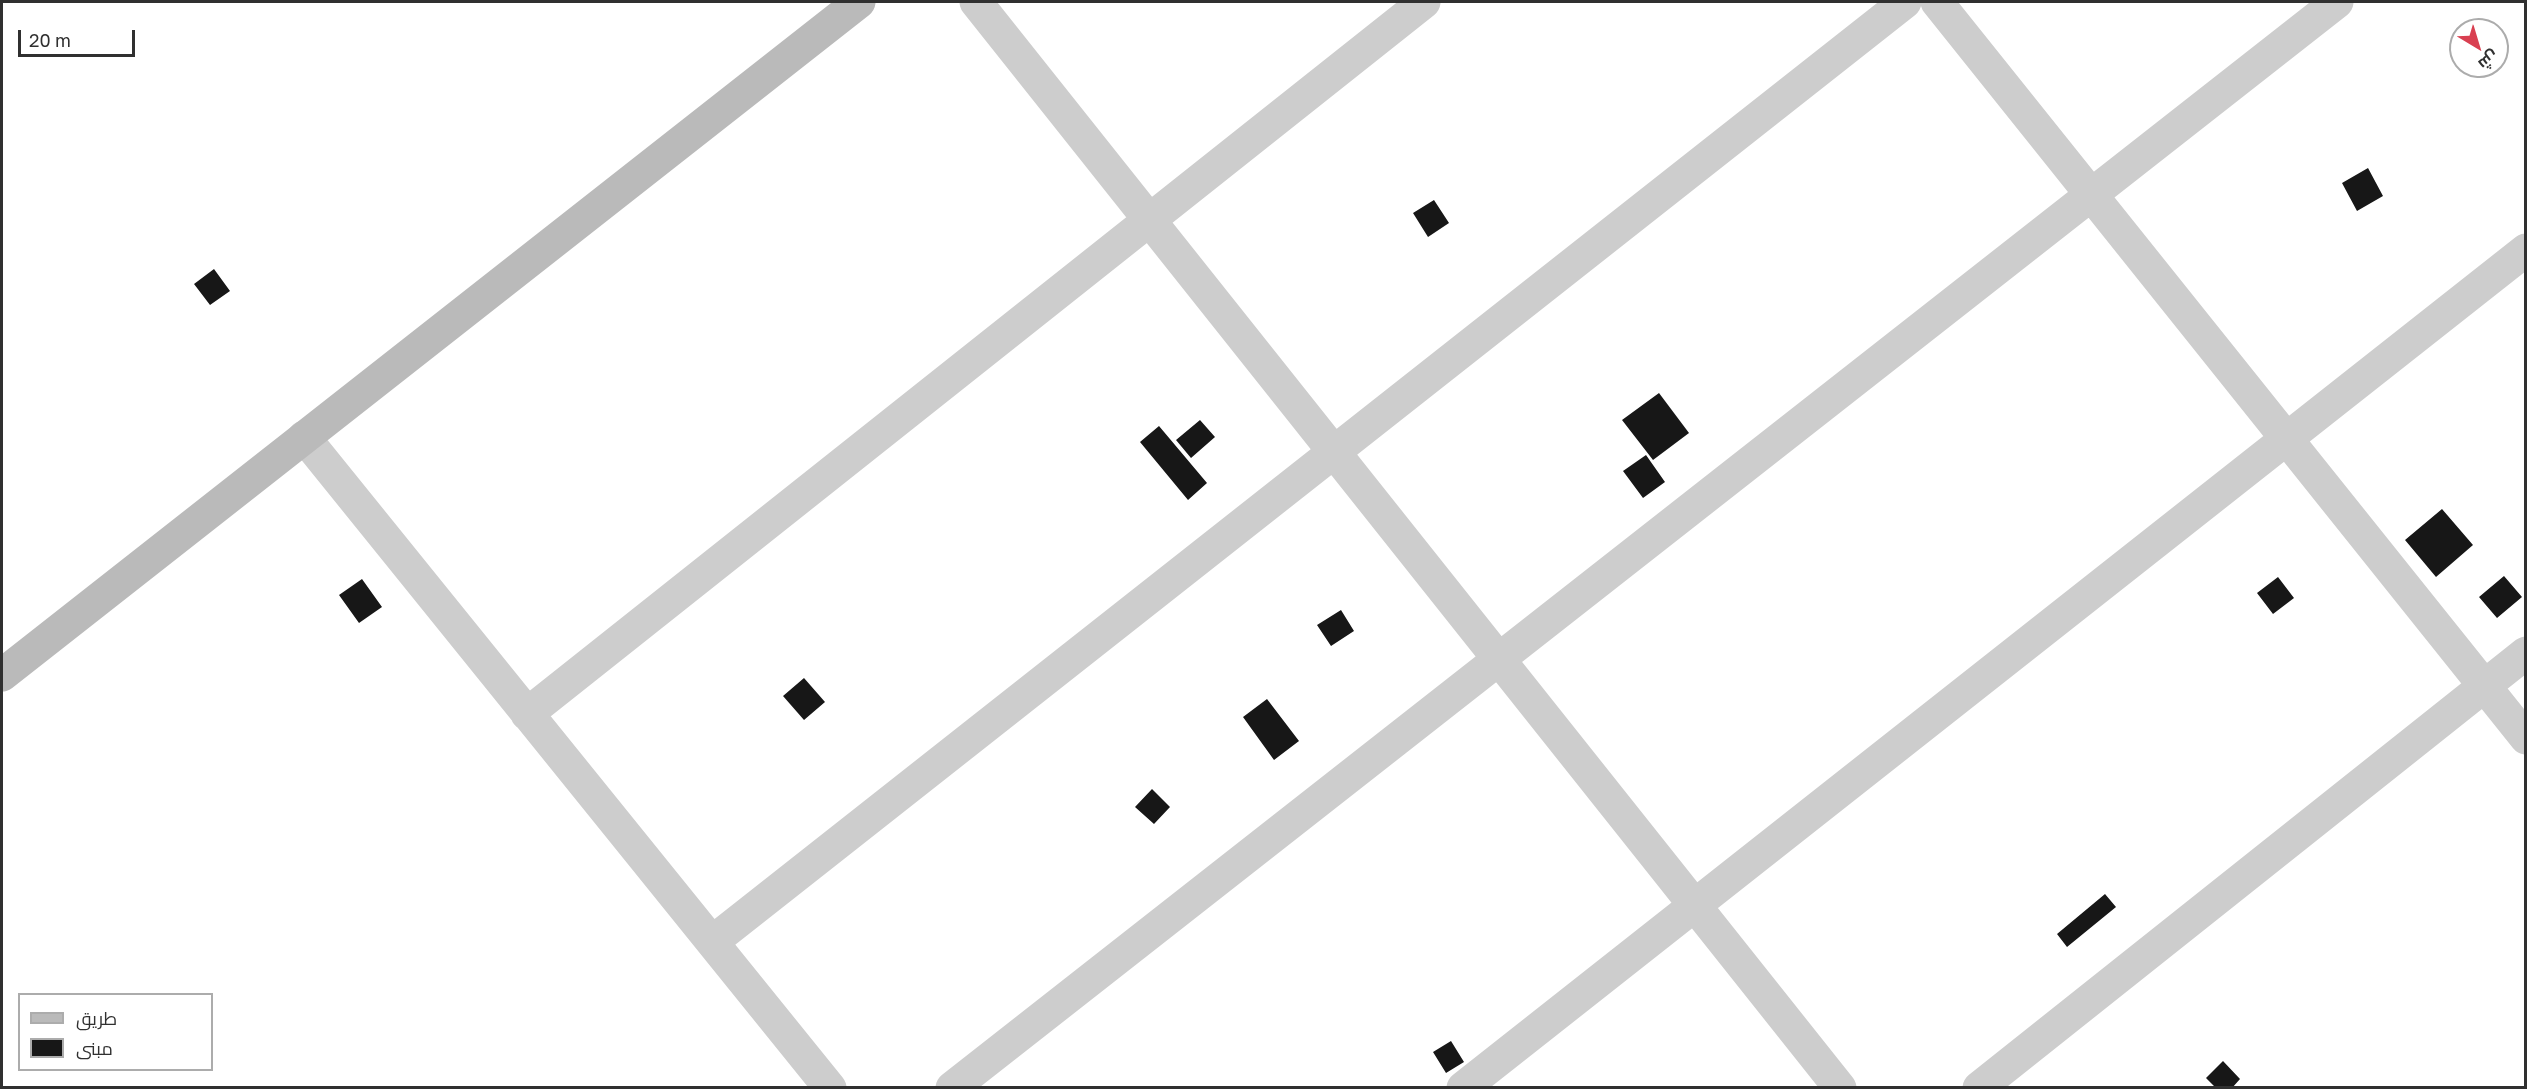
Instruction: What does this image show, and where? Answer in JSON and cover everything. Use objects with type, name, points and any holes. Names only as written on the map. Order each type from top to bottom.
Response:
[{"type":"street","points":[[2,675],[859,2]]},
{"type":"street","points":[[976,2],[1840,1088]]},
{"type":"street","points":[[528,714],[1424,2]]},
{"type":"street","points":[[712,942],[1905,2]]},
{"type":"street","points":[[1937,2],[2526,738]]},
{"type":"street","points":[[952,1088],[2337,2]]},
{"type":"street","points":[[1463,1088],[2526,250]]},
{"type":"street","points":[[304,438],[830,1088]]},
{"type":"street","points":[[1979,1088],[2526,653]]},
{"type":"building","points":[[2368,168],[2383,196],[2357,211],[2342,183]]},
{"type":"building","points":[[1434,200],[1449,223],[1428,237],[1413,213]]},
{"type":"building","points":[[214,269],[230,291],[210,305],[194,284]]},
{"type":"building","points":[[1659,393],[1689,433],[1653,460],[1622,420]]},
{"type":"building","points":[[1200,420],[1215,437],[1191,458],[1176,440]]},
{"type":"building","points":[[1159,426],[1207,483],[1188,500],[1140,442]]},
{"type":"building","points":[[1646,455],[1665,482],[1643,498],[1623,471]]},
{"type":"building","points":[[2442,509],[2473,545],[2436,577],[2405,540]]},
{"type":"building","points":[[2504,576],[2522,597],[2497,618],[2479,597]]},
{"type":"building","points":[[2278,577],[2294,598],[2273,614],[2257,593]]},
{"type":"building","points":[[362,579],[382,607],[359,623],[339,595]]},
{"type":"building","points":[[1341,610],[1354,631],[1331,646],[1317,625]]},
{"type":"building","points":[[804,678],[825,702],[804,720],[783,696]]},
{"type":"building","points":[[1267,699],[1299,741],[1274,760],[1243,717]]},
{"type":"building","points":[[1152,789],[1170,807],[1154,824],[1135,807]]},
{"type":"building","points":[[2105,894],[2116,907],[2067,947],[2057,934]]},
{"type":"building","points":[[1451,1041],[1464,1062],[1446,1073],[1433,1052]]},
{"type":"building","points":[[2223,1061],[2240,1079],[2232,1088],[2216,1088],[2206,1078]]}]
